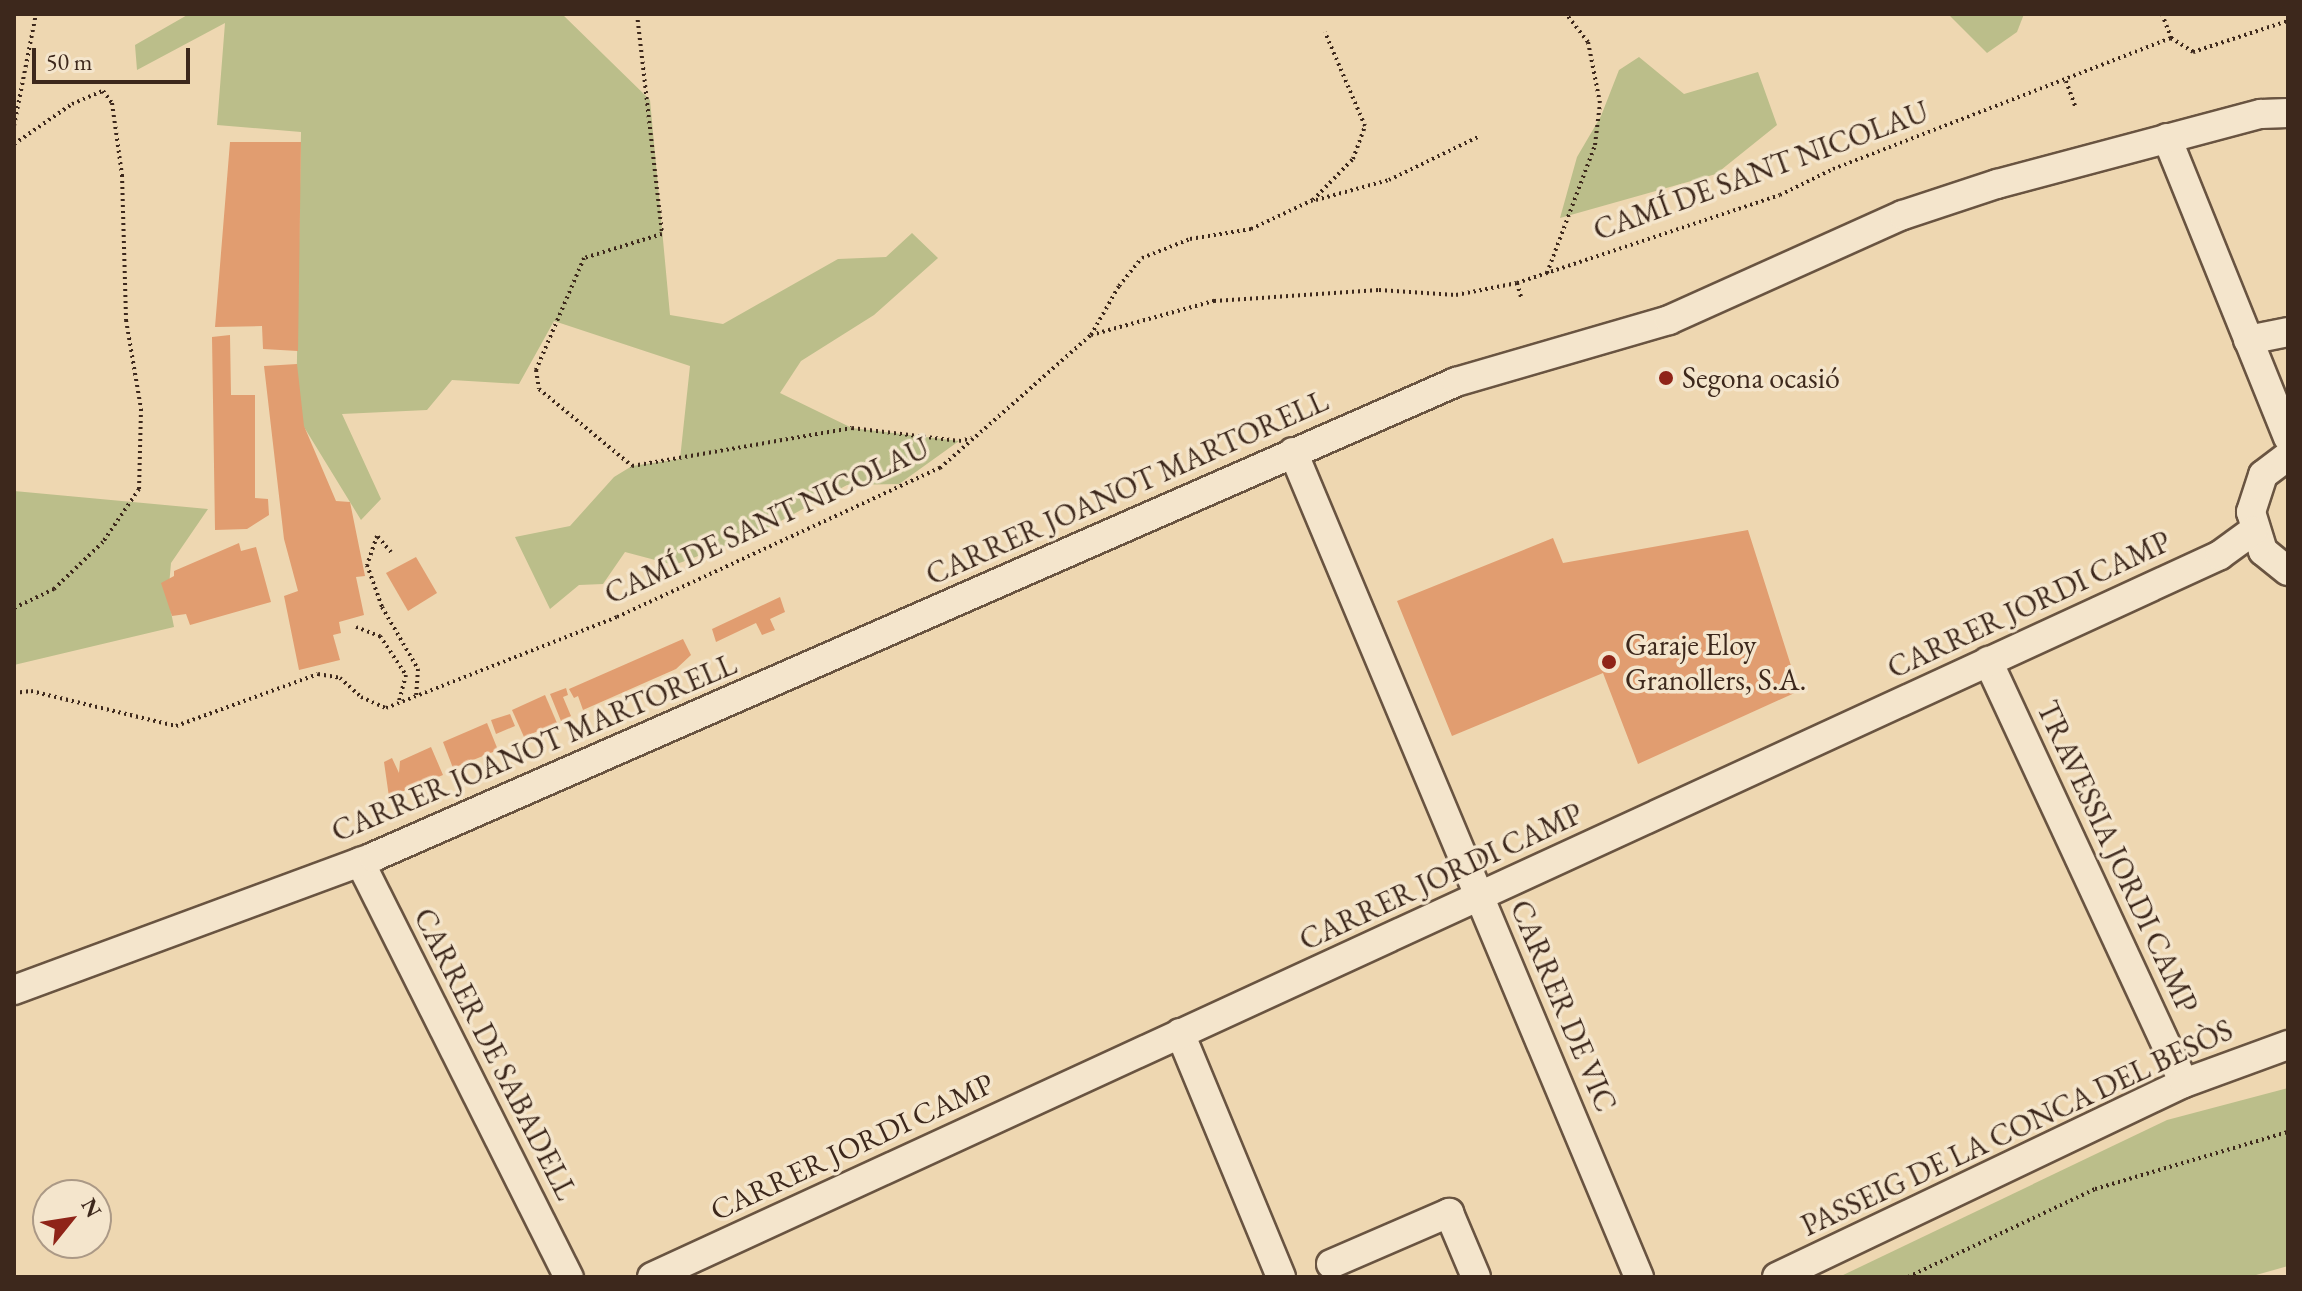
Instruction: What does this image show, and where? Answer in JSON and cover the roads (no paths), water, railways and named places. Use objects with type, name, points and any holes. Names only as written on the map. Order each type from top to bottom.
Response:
[{"type":"street","name":"CARRER JOANOT MARTORELL","points":[[14,990],[360,862],[1456,382],[1669,320],[1903,215],[2167,138],[2261,114],[2288,113]]},
{"type":"street","points":[[2167,138],[2288,438]]},
{"type":"street","points":[[2248,340],[2288,332]]},
{"type":"street","name":"CARRER DE VIC","points":[[1293,452],[1639,1277]]},
{"type":"street","points":[[2288,456],[2263,475],[2254,493],[2253,531],[2263,551],[2288,571]]},
{"type":"street","name":"CARRER JORDI CAMP","points":[[652,1277],[1481,898],[2220,555],[2253,531]]},
{"type":"street","name":"TRAVESSIA JORDI CAMP","points":[[1988,661],[2184,1083]]},
{"type":"street","name":"CARRER DE SABADELL","points":[[360,862],[569,1277]]},
{"type":"street","points":[[1180,1033],[1281,1277]]},
{"type":"street","name":"PASSEIG DE LA CONCA DEL BESÒS","points":[[1777,1277],[2184,1083],[2288,1045]]},
{"type":"street","points":[[1331,1264],[1449,1213],[1476,1277]]},
{"type":"place","name":"Segona ocasió","points":[[1666,378]]},
{"type":"place","name":"Garaje Eloy Granollers, S.A.","points":[[1609,662]]}]
